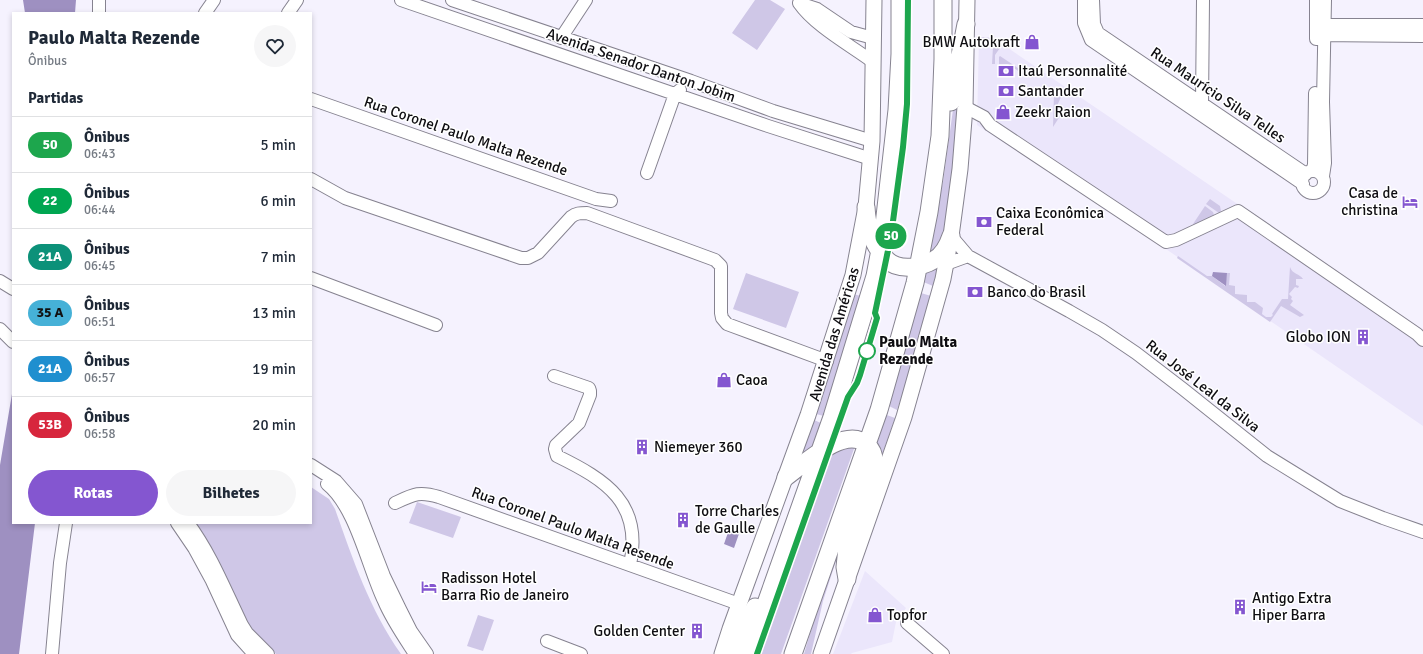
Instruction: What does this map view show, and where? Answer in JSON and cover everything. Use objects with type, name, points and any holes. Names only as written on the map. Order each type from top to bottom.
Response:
[{"type":"highway","name":"Avenida das Américas","points":[[748,654],[831,421],[875,276],[880,250],[898,110],[900,0]]},
{"type":"highway","points":[[793,654],[879,410],[914,288],[929,212],[941,122],[943,0]]},
{"type":"highway","points":[[929,212],[942,172],[953,87],[966,24]]},
{"type":"highway","points":[[866,206],[869,232],[887,260],[899,266],[919,266],[934,260],[947,246],[951,236]]},
{"type":"highway","points":[[786,477],[819,452],[844,440],[851,438],[859,439],[867,444],[873,451],[875,461],[874,467],[847,548],[845,567],[847,579]]},
{"type":"highway","points":[[732,654],[739,635],[753,613],[760,597],[770,589]]},
{"type":"highway","points":[[801,654],[803,646],[802,628]]},
{"type":"main road","name":"Avenida das Américas","points":[[722,654],[786,477],[826,361],[853,275],[866,206],[871,159],[874,0]]},
{"type":"main road","points":[[821,654],[908,405],[938,301],[951,236],[960,169],[965,107],[966,0]]},
{"type":"street","points":[[99,0],[100,12]]},
{"type":"street","points":[[206,12],[214,0]]},
{"type":"street","points":[[289,12],[297,0]]},
{"type":"street","name":"Avenida Senador Danton Jobim","points":[[400,0],[754,121],[871,159]]},
{"type":"street","name":"Avenida Senador Danton Jobim","points":[[452,0],[760,106],[872,141]]},
{"type":"street","points":[[561,38],[586,0]]},
{"type":"street","points":[[1084,0],[1084,23],[1091,32]]},
{"type":"street","points":[[1091,32],[1093,0]]},
{"type":"street","points":[[1199,109],[1204,0]]},
{"type":"street","points":[[1316,0],[1320,30]]},
{"type":"street","points":[[1320,30],[1325,0]]},
{"type":"street","points":[[797,2],[817,9],[851,32],[873,38]]},
{"type":"street","points":[[797,2],[817,22],[873,62]]},
{"type":"street","points":[[488,30],[494,15]]},
{"type":"street","points":[[1320,30],[1423,25]]},
{"type":"street","points":[[1320,30],[1423,36]]},
{"type":"street","name":"Rua Maurício Silva Telles","points":[[1091,32],[1096,44],[1310,179],[1325,163],[1319,102],[1320,30]]},
{"type":"street","points":[[647,173],[675,94],[691,81]]},
{"type":"street","name":"Rua Coronel Paulo Malta Rezende","points":[[312,99],[596,199],[611,201]]},
{"type":"street","points":[[754,121],[760,106]]},
{"type":"street","points":[[965,107],[984,117],[990,125],[1166,242],[1176,240],[1238,211],[1417,334],[1423,340]]},
{"type":"street","points":[[843,150],[847,143],[847,134]]},
{"type":"street","points":[[312,180],[345,198],[521,258],[528,258],[538,253],[575,214],[587,213],[715,260],[721,266],[721,313],[722,318],[727,324],[826,361]]},
{"type":"street","name":"Rua José Leal da Silva","points":[[951,236],[968,256],[1102,330],[1136,353],[1267,456],[1340,501],[1423,532]]},
{"type":"street","points":[[946,264],[968,256]]},
{"type":"street","points":[[312,278],[436,325]]},
{"type":"street","points":[[0,282],[12,288]]},
{"type":"street","points":[[0,329],[12,341]]},
{"type":"street","points":[[554,376],[589,388],[590,395],[579,423],[556,445],[555,450],[557,456],[597,478],[612,490],[622,503],[632,529],[633,549],[630,565]]},
{"type":"street","points":[[312,466],[336,481],[356,504],[384,576],[400,610],[411,631],[427,654]]},
{"type":"street","points":[[312,475],[336,492],[346,507],[384,602],[415,654]]},
{"type":"street","name":"Rua Coronel Paulo Malta Resende","points":[[396,503],[415,494],[427,493],[739,604]]},
{"type":"street","points":[[52,654],[60,563],[66,524]]},
{"type":"street","points":[[178,524],[194,548],[212,581],[230,622],[238,635],[254,654]]},
{"type":"street","points":[[189,524],[197,535],[242,625],[268,654]]},
{"type":"street","points":[[230,622],[254,640]]},
{"type":"street","points":[[906,623],[944,654]]},
{"type":"street","points":[[547,641],[581,654]]},
{"type":"shaded area","points":[[23,0],[76,0],[75,12],[25,12]]},
{"type":"shaded area","points":[[755,0],[770,0],[785,9],[757,50],[732,33]]},
{"type":"shaded area","points":[[979,37],[992,38],[1002,44],[1423,330],[1423,426],[1134,227],[977,125]]},
{"type":"shaded area","points":[[979,37],[992,38],[1002,45],[995,55],[995,64],[992,64],[993,47],[979,46]]},
{"type":"shaded area","points":[[1000,56],[1027,74],[1027,77],[1008,64],[999,64]]},
{"type":"shaded area","points":[[1049,87],[1060,94],[1061,97],[1056,108],[1062,113],[1053,127],[1054,94],[1048,93]]},
{"type":"shaded area","points":[[955,95],[959,97],[952,173],[942,243],[928,256],[934,220],[943,182]]},
{"type":"shaded area","points":[[1210,199],[1220,206],[1221,211],[1219,213],[1206,204]]},
{"type":"shaded area","points":[[1205,206],[1213,212],[1214,215],[1198,224],[1193,224]]},
{"type":"shaded area","points":[[1178,256],[1207,276],[1212,276],[1225,286],[1227,273],[1230,273],[1229,285],[1235,286],[1235,294],[1247,295],[1247,302],[1255,302],[1263,308],[1262,314],[1266,317],[1271,317],[1273,315],[1272,314],[1282,299],[1288,299],[1290,267],[1292,271],[1303,279],[1296,279],[1296,285],[1299,286],[1298,288],[1295,287],[1289,294],[1293,301],[1290,305],[1304,315],[1300,317],[1281,306],[1270,322],[1177,258]]},
{"type":"shaded area","points":[[933,267],[937,269],[933,286],[921,281],[923,274]]},
{"type":"shaded area","points":[[1213,272],[1227,273],[1226,286],[1212,276]]},
{"type":"shaded area","points":[[746,273],[799,292],[786,328],[733,309]]},
{"type":"shaded area","points":[[921,293],[931,296],[920,343],[897,410],[887,405]]},
{"type":"shaded area","points":[[853,294],[861,296],[824,416],[816,414]]},
{"type":"shaded area","points":[[12,394],[12,524],[35,524],[19,654],[0,654],[0,465]]},
{"type":"shaded area","points":[[884,414],[895,418],[880,461],[874,443]]},
{"type":"shaded area","points":[[814,420],[821,423],[811,450],[800,459]]},
{"type":"shaded area","points":[[855,446],[781,654],[760,654],[831,454],[842,447]]},
{"type":"shaded area","points":[[868,471],[823,601],[811,654],[804,654],[830,566]]},
{"type":"shaded area","points":[[312,488],[329,499],[335,509],[371,602],[401,654],[276,654],[247,622],[204,534],[197,524],[312,524]]},
{"type":"shaded area","points":[[417,502],[461,517],[453,538],[409,523]]},
{"type":"shaded area","points":[[731,524],[741,528],[734,548],[724,544]]},
{"type":"shaded area","name":"Topfor","points":[[865,571],[906,608],[896,622],[892,642],[851,654],[833,654]]},
{"type":"shaded area","points":[[478,615],[494,620],[483,651],[467,646]]},
{"type":"bus line","name":"50","points":[[757,654],[848,397],[860,375],[877,318],[875,313],[891,236],[903,147],[907,104],[908,0]]},
{"type":"place","name":"BMW Autokraft","points":[[1032,42]]},
{"type":"place","name":"Itaú Personnalité","points":[[1006,71]]},
{"type":"place","name":"Santander","points":[[1006,91]]},
{"type":"place","name":"Zeekr Raion","points":[[1003,112]]},
{"type":"place","name":"Casa de christina","points":[[1410,202]]},
{"type":"place","name":"Caixa Econômica Federal","points":[[984,222]]},
{"type":"place","name":"Banco do Brasil","points":[[975,292]]},
{"type":"place","name":"Globo ION","points":[[1363,337]]},
{"type":"place","name":"Paulo Malta Rezende","points":[[867,351]]},
{"type":"place","name":"Caoa","points":[[724,380]]},
{"type":"place","name":"Niemeyer 360","points":[[642,447]]},
{"type":"place","name":"Torre Charles de Gaulle","points":[[683,520]]},
{"type":"place","name":"Radisson Hotel Barra Rio de Janeiro","points":[[429,587]]},
{"type":"place","name":"Antigo Extra Hiper Barra","points":[[1240,607]]},
{"type":"place","name":"Topfor","points":[[875,615]]},
{"type":"place","name":"Golden Center","points":[[697,631]]}]
